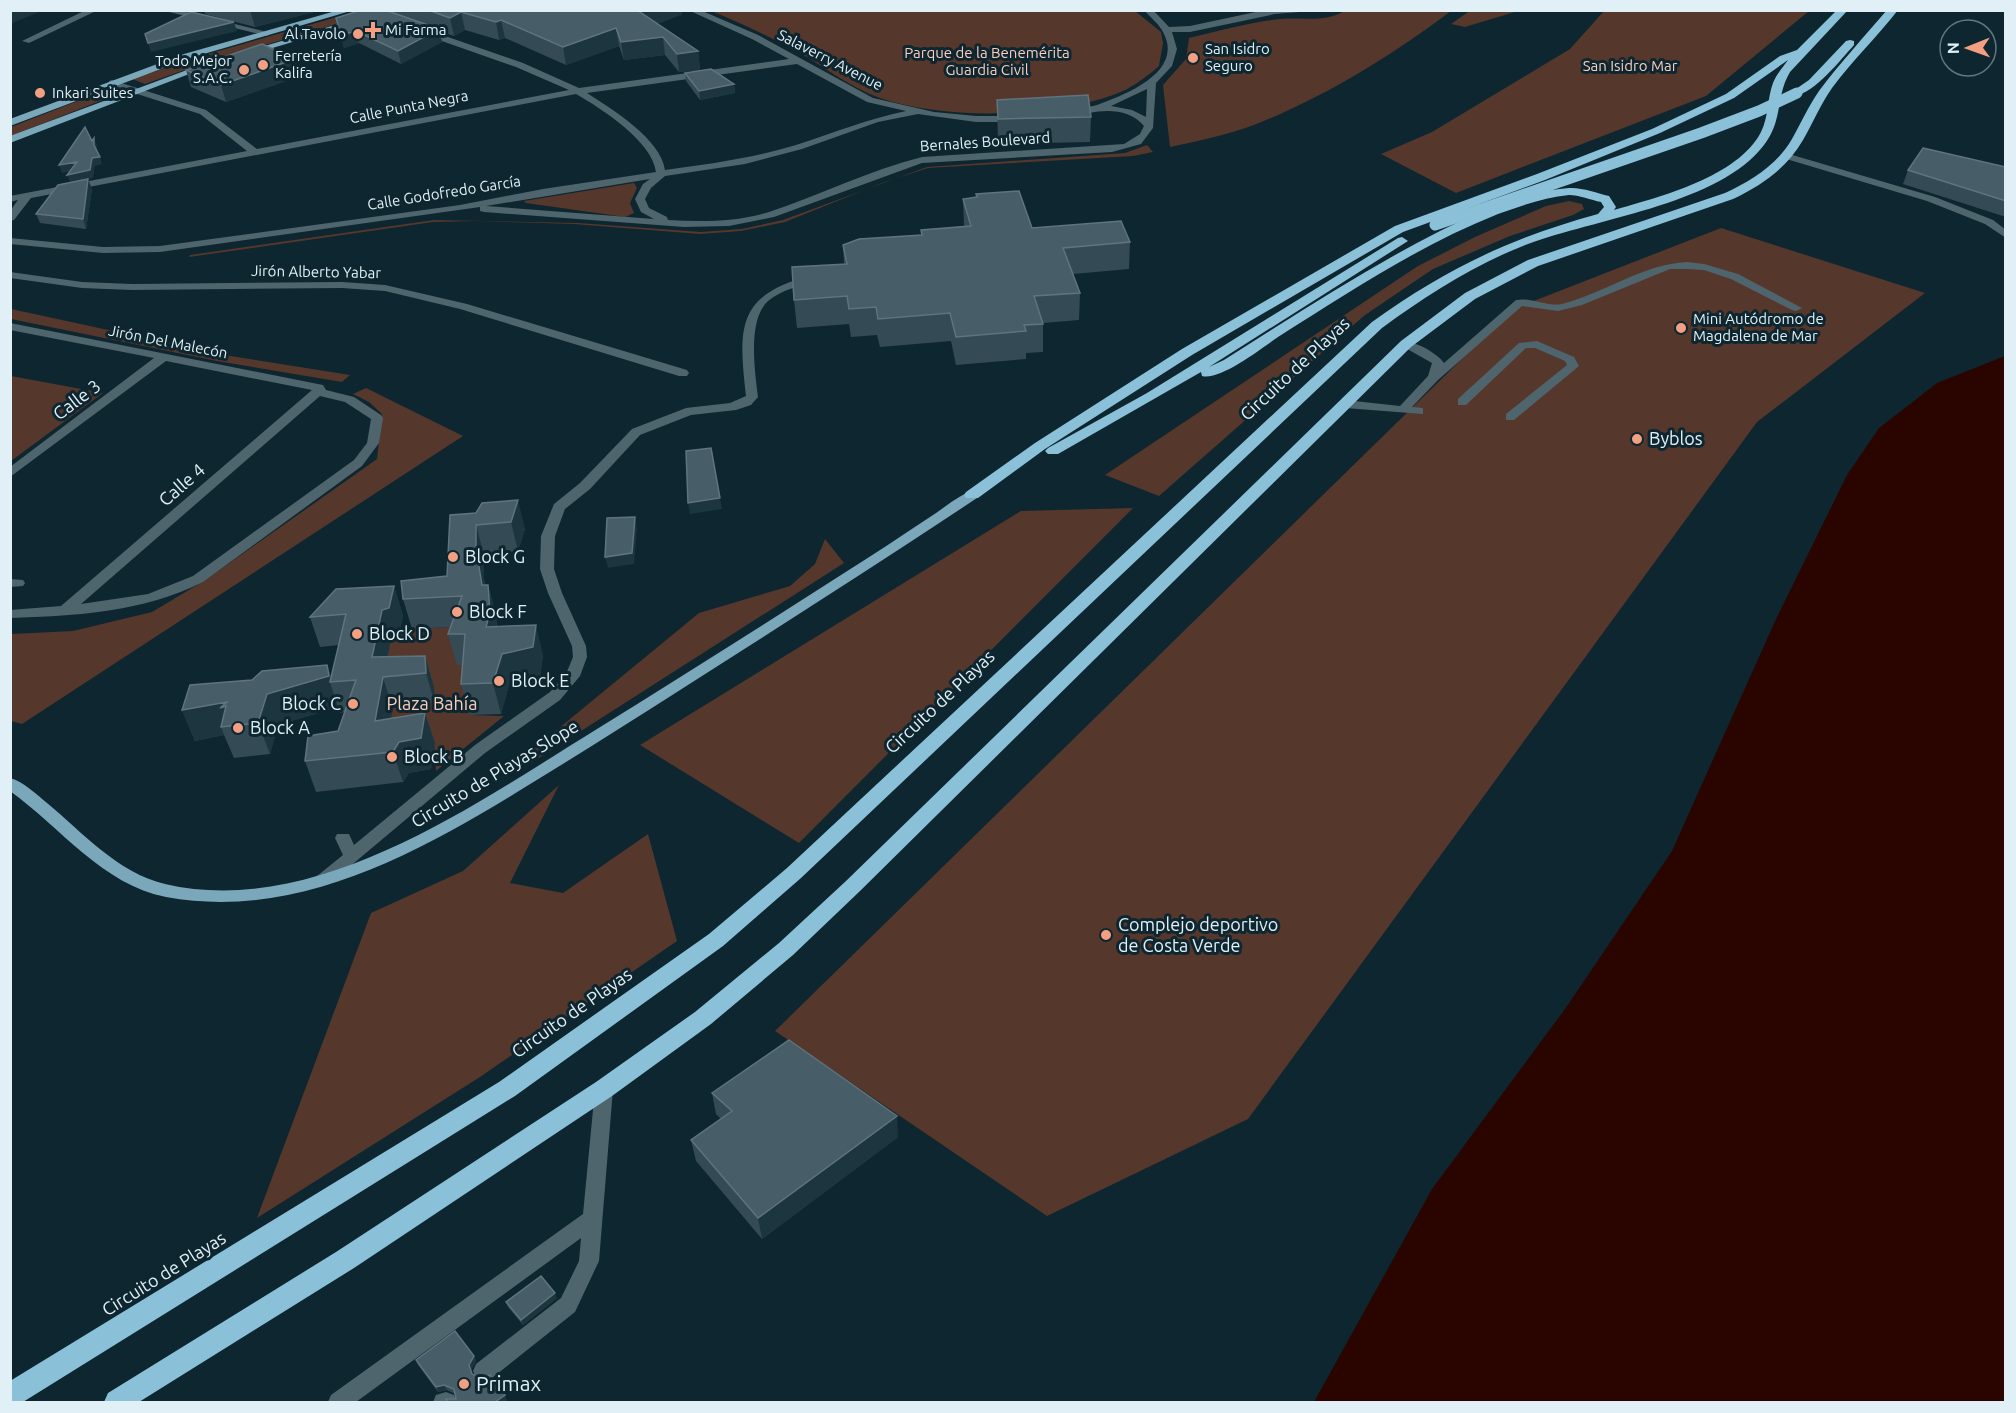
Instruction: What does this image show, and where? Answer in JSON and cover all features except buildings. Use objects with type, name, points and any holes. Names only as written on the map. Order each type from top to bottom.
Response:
[{"type":"highway","name":"Circuito de Playas","points":[[10,1396],[507,1089],[716,940],[794,873],[1377,325],[1420,293],[1478,260],[1541,235],[1655,201],[1701,184],[1726,171],[1750,154],[1765,139],[1771,126],[1776,87],[1780,80],[1802,52],[1843,10]]},
{"type":"highway","points":[[972,495],[1152,396],[1396,245],[1435,225],[1701,133],[1759,111],[1797,93],[1835,59],[1877,10]]},
{"type":"highway","points":[[117,1402],[345,1260],[604,1089],[703,1018],[811,925],[1406,344],[1447,312],[1500,279],[1533,263],[1729,196],[1754,184],[1772,171],[1786,156],[1798,139],[1811,111],[1893,10]]},
{"type":"highway","points":[[972,495],[1040,446],[1186,352],[1399,229],[1572,165],[1656,131],[1724,99],[1749,85],[1784,57],[1802,52]]},
{"type":"highway","points":[[1152,396],[1229,363],[1419,245],[1500,209],[1542,195],[1572,190],[1590,192],[1605,199],[1610,207],[1604,215]]},
{"type":"main road","points":[[10,123],[112,82],[187,56],[350,10]]},
{"type":"main road","points":[[236,56],[396,10]]},
{"type":"main road","points":[[10,140],[213,63]]},
{"type":"main road","name":"Circuito de Playas Slope","points":[[10,783],[36,801],[117,869],[142,884],[176,892],[210,896],[264,892],[324,880],[375,862],[454,823],[602,733],[868,565],[972,495]]},
{"type":"street","points":[[26,41],[94,10]]},
{"type":"street","points":[[165,10],[267,33]]},
{"type":"street","points":[[361,10],[397,23]]},
{"type":"street","name":"Salaverry Avenue","points":[[692,10],[755,38],[848,89],[882,104],[976,119],[1025,118]]},
{"type":"street","points":[[1057,116],[1096,108],[1132,95],[1152,83],[1164,72],[1171,60],[1169,34],[1161,21],[1148,10]]},
{"type":"street","points":[[1169,34],[1276,11],[1320,10]]},
{"type":"street","points":[[407,26],[468,46],[578,91],[647,145],[657,156],[661,175]]},
{"type":"street","name":"Calle Punta Negra","points":[[10,199],[578,91],[798,61]]},
{"type":"street","points":[[112,82],[203,112],[254,152]]},
{"type":"street","points":[[1149,126],[1152,83]]},
{"type":"street","points":[[876,120],[882,104]]},
{"type":"street","points":[[1096,108],[1134,114],[1149,126]]},
{"type":"street","name":"Calle Godofredo García","points":[[10,241],[103,249],[160,249],[460,208],[543,192],[661,175],[766,156],[876,120],[915,111]]},
{"type":"street","name":"Bernales Boulevard","points":[[460,208],[708,225],[750,220],[922,160],[1121,148],[1142,140],[1148,133],[1149,126]]},
{"type":"street","points":[[1786,156],[1931,199],[1989,222],[2006,235]]},
{"type":"street","name":"Bernales Boulevard","points":[[661,175],[644,191],[640,199],[642,206],[654,216],[678,223]]},
{"type":"street","points":[[10,218],[28,195]]},
{"type":"street","points":[[1403,409],[1517,303],[1558,308],[1578,303],[1668,266],[1695,265],[1724,271],[1796,308]]},
{"type":"street","points":[[324,880],[480,749],[555,696],[573,676],[580,657],[579,646],[555,593],[547,569],[549,536],[559,507],[585,486],[636,432],[690,411],[732,407],[747,402],[752,397],[748,362],[756,308],[762,300],[773,293],[827,273]]},
{"type":"street","name":"Jirón Alberto Yabar","points":[[10,275],[82,285],[342,285],[385,288],[463,306],[682,373]]},
{"type":"street","name":"Jirón Del Malecón","points":[[10,326],[339,395],[357,402],[377,418],[374,443],[358,463],[198,579],[181,589],[138,602],[66,609]]},
{"type":"street","points":[[10,338],[24,330]]},
{"type":"street","points":[[1406,344],[1436,360],[1438,363],[1434,378]]},
{"type":"street","points":[[1462,402],[1523,345],[1537,344],[1570,359],[1573,366],[1510,417]]},
{"type":"street","name":"Calle 3","points":[[10,473],[165,357]]},
{"type":"street","name":"Calle 4","points":[[66,609],[318,390]]},
{"type":"street","points":[[1345,404],[1419,411]]},
{"type":"street","points":[[10,614],[56,612],[66,609]]},
{"type":"street","points":[[344,838],[352,857]]},
{"type":"street","points":[[484,1371],[568,1305],[589,1260],[604,1089]]},
{"type":"street","points":[[339,1402],[592,1218]]},
{"type":"green space","points":[[1346,10],[1451,11],[1405,44],[1306,102],[1244,129],[1170,147],[1163,85],[1186,59],[1189,38],[1269,20],[1331,17]]},
{"type":"green space","points":[[1471,10],[1518,11],[1465,27],[1451,24]]},
{"type":"green space","name":"Parque de la Benemérita Guardia Civil","points":[[711,11],[1135,11],[1161,32],[1163,43],[1159,66],[1138,83],[1113,95],[1088,103],[1028,112],[965,113],[906,105],[880,98],[846,82],[793,49]]},
{"type":"green space","name":"San Isidro Mar","points":[[1604,11],[1809,11],[1706,96],[1456,193],[1381,154],[1432,132],[1570,49]]},
{"type":"green space","points":[[344,15],[353,19],[218,59],[208,54]]},
{"type":"green space","points":[[202,56],[213,60],[145,84],[132,79]]},
{"type":"green space","points":[[123,92],[11,136],[11,127],[96,94]]},
{"type":"green space","points":[[1147,145],[1153,152],[1133,156],[928,168],[895,179],[927,167],[1125,153]]},
{"type":"green space","points":[[634,183],[637,188],[630,203],[634,213],[625,217],[524,201]]},
{"type":"green space","points":[[865,190],[785,222],[741,231],[700,234],[574,224],[433,222],[189,257],[190,255],[434,220],[578,223],[701,232],[742,229],[783,220]]},
{"type":"green space","points":[[1569,201],[1582,204],[1584,209],[1573,215],[1510,236],[1433,269],[1365,315],[1159,496],[1105,475],[1418,266],[1475,237],[1546,206]]},
{"type":"green space","points":[[1721,228],[1925,293],[1757,422],[1248,1119],[1047,1216],[775,1031],[1513,309]]},
{"type":"green space","points":[[11,309],[224,355],[350,375],[342,382],[217,361],[11,319]]},
{"type":"green space","points":[[11,376],[103,393],[11,461]]},
{"type":"green space","points":[[366,388],[463,436],[22,724],[11,721],[11,634],[73,631],[152,612],[204,581],[377,459],[382,414],[369,402],[353,394]]},
{"type":"green space","points":[[1133,508],[799,843],[640,745],[1021,511]]},
{"type":"green space","points":[[825,539],[844,563],[531,763],[525,756],[699,613],[790,586],[815,564]]},
{"type":"green space","name":"Plaza Bahía","points":[[465,626],[457,664],[473,664],[470,715],[504,716],[436,771],[434,743],[389,728],[396,690],[386,655],[392,640],[400,630]]},
{"type":"green space","points":[[559,785],[510,883],[563,893],[648,834],[677,941],[480,1077],[257,1218],[371,913],[463,871]]},
{"type":"shaded area","points":[[2005,356],[2005,1402],[1314,1402],[1432,1189],[1565,1009],[1672,851],[1776,619],[1847,475],[1879,428],[1937,383]]},
{"type":"place","name":"Mi Farma","points":[[373,30]]},
{"type":"place","name":"Al Tavolo","points":[[358,34]]},
{"type":"place","name":"San Isidro Seguro","points":[[1193,58]]},
{"type":"place","name":"Ferretería Kalifa","points":[[263,65]]},
{"type":"place","name":"Todo Mejor S.A.C.","points":[[244,70]]},
{"type":"place","name":"Inkari Suites","points":[[40,93]]},
{"type":"place","name":"Mini Autódromo de Magdalena de Mar","points":[[1681,328]]},
{"type":"place","name":"Byblos","points":[[1637,439]]},
{"type":"place","name":"Block G","points":[[453,557]]},
{"type":"place","name":"Block F","points":[[457,612]]},
{"type":"place","name":"Block D","points":[[357,634]]},
{"type":"place","name":"Block E","points":[[499,681]]},
{"type":"place","name":"Block C","points":[[353,704]]},
{"type":"place","name":"Block A","points":[[238,728]]},
{"type":"place","name":"Block B","points":[[392,757]]},
{"type":"place","name":"Complejo deportivo de Costa Verde","points":[[1106,935]]},
{"type":"place","name":"Primax","points":[[464,1384]]}]
